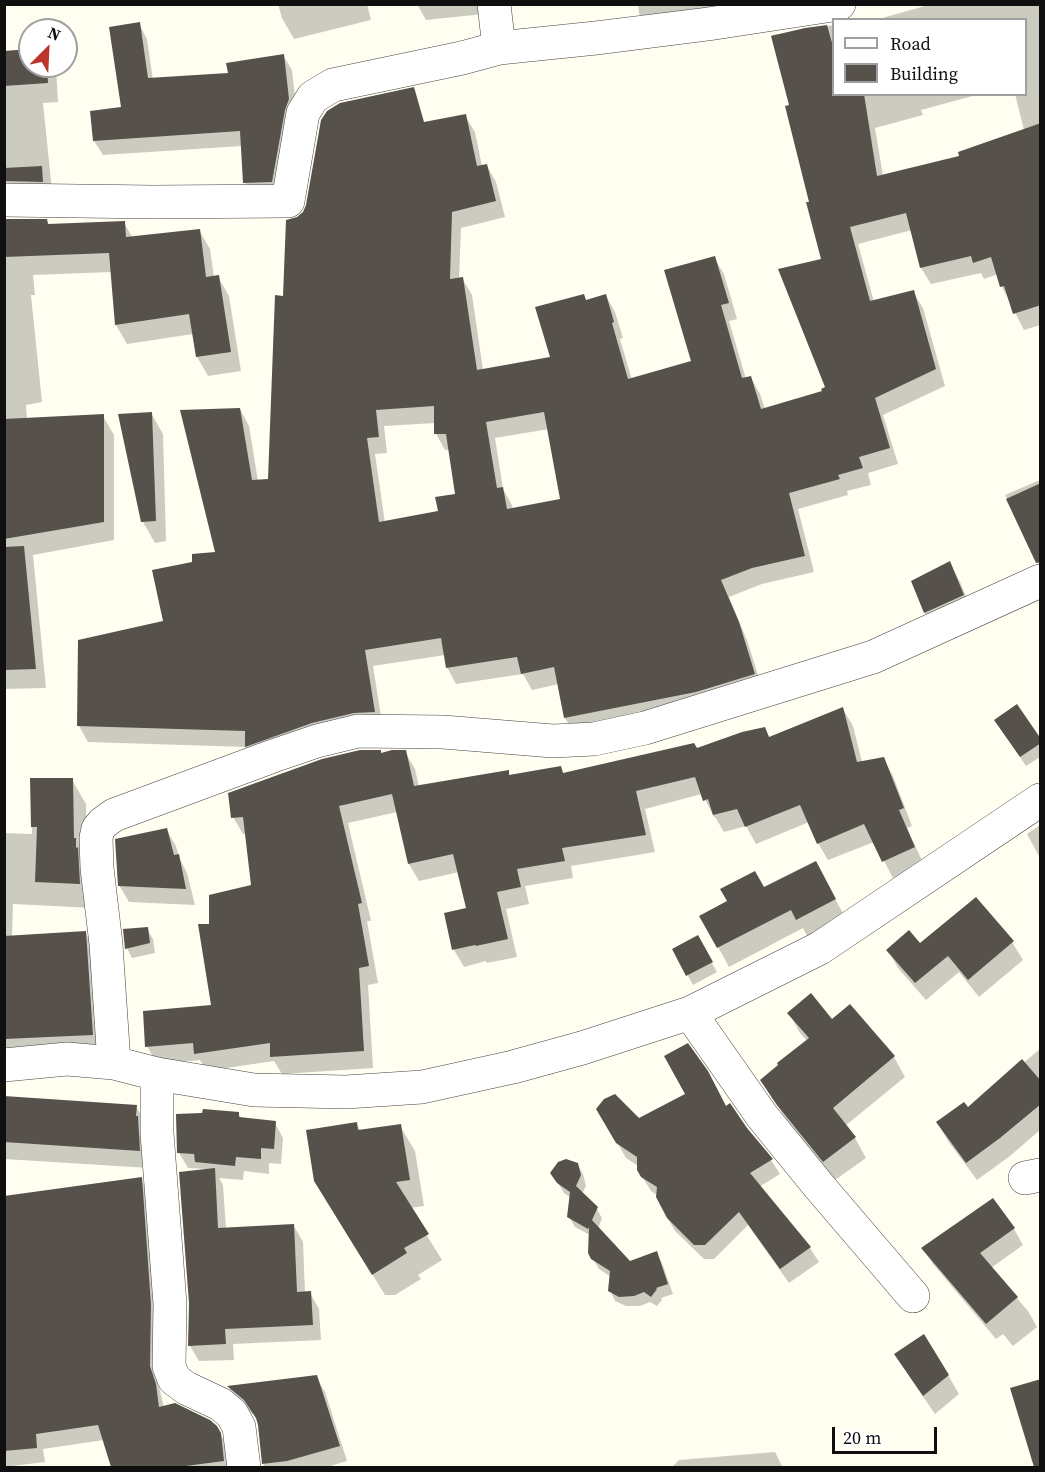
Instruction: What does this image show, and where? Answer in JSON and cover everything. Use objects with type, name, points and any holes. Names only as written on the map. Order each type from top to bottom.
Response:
[{"type":"street","points":[[494,4],[499,48]]},
{"type":"street","points":[[4,200],[288,201],[303,113],[313,97],[333,85],[499,48],[708,24],[839,4]]},
{"type":"street","points":[[114,1063],[96,838],[98,829],[114,815],[273,756],[317,741],[357,731],[443,732],[553,741],[594,739],[645,728],[873,657],[1041,581]]},
{"type":"street","points":[[4,1065],[67,1059],[114,1063],[157,1074],[254,1090],[346,1092],[422,1087],[513,1067],[582,1048],[690,1013],[820,948],[1041,800]]},
{"type":"street","points":[[690,1013],[762,1116],[913,1296]]},
{"type":"street","points":[[157,1074],[157,1133],[170,1304],[169,1366],[174,1379],[186,1388],[220,1404],[232,1414],[239,1427],[244,1467]]},
{"type":"building","points":[[140,22],[148,78],[228,73],[226,63],[284,54],[289,99],[272,182],[243,183],[240,131],[93,141],[90,111],[121,107],[109,27]]},
{"type":"building","points":[[827,25],[832,43],[832,96],[864,96],[877,176],[959,156],[958,152],[1041,123],[1041,305],[1013,314],[1004,286],[1000,287],[991,257],[973,263],[971,256],[920,268],[906,213],[850,227],[870,301],[914,290],[936,369],[875,398],[890,448],[859,457],[863,468],[838,475],[840,479],[789,493],[805,556],[752,568],[721,580],[739,622],[755,674],[696,692],[564,718],[554,667],[521,674],[517,657],[446,668],[441,638],[365,650],[375,712],[354,713],[312,723],[245,747],[245,731],[77,726],[78,640],[163,621],[152,570],[192,562],[192,554],[215,552],[180,410],[240,408],[252,480],[268,479],[275,295],[283,296],[286,220],[297,217],[303,212],[321,120],[327,111],[340,103],[414,87],[424,122],[466,114],[477,166],[487,164],[496,201],[452,212],[450,279],[463,277],[477,370],[550,357],[535,307],[584,294],[586,300],[606,294],[628,379],[691,361],[664,270],[715,256],[729,303],[721,305],[742,378],[751,376],[761,409],[822,391],[821,389],[825,387],[778,269],[821,259],[785,106],[789,105],[771,36]],"holes":[[[434,406],[434,434],[446,434],[455,494],[435,497],[438,511],[379,522],[367,438],[379,437],[376,410]],[[544,412],[560,499],[507,509],[503,487],[497,488],[486,422]]]},
{"type":"building","points":[[18,50],[18,78],[48,78],[48,83],[4,86],[4,51]]},
{"type":"building","points":[[42,166],[43,182],[4,181],[4,168]]},
{"type":"building","points":[[4,219],[47,219],[48,224],[125,221],[126,237],[200,229],[206,277],[219,275],[231,352],[196,357],[189,314],[115,325],[109,253],[4,257]]},
{"type":"building","points":[[152,412],[156,521],[141,522],[118,414]]},
{"type":"building","points":[[104,414],[104,522],[4,539],[4,419]]},
{"type":"building","points":[[1041,483],[1041,562],[1036,563],[1006,499]]},
{"type":"building","points":[[24,546],[36,669],[4,670],[4,547]]},
{"type":"building","points":[[950,561],[964,595],[924,613],[911,581]]},
{"type":"building","points":[[1017,704],[1041,739],[1041,743],[1020,757],[994,720]]},
{"type":"building","points":[[843,707],[857,762],[884,757],[904,808],[899,810],[915,847],[882,862],[864,824],[817,844],[800,805],[745,827],[737,809],[713,815],[708,799],[703,801],[695,777],[636,791],[646,835],[562,848],[565,861],[517,869],[521,887],[497,892],[508,939],[452,950],[444,913],[466,908],[453,854],[408,864],[392,794],[339,806],[362,903],[358,904],[369,966],[359,968],[364,1051],[270,1057],[270,1043],[194,1054],[193,1043],[145,1047],[143,1011],[211,1005],[198,924],[209,924],[209,895],[251,885],[243,817],[231,818],[228,793],[322,759],[360,750],[381,750],[381,753],[406,750],[414,786],[509,770],[509,775],[561,766],[563,773],[694,743],[697,748],[742,732],[765,727],[769,737]]},
{"type":"building","points":[[30,778],[73,778],[74,838],[76,838],[76,848],[78,847],[80,884],[35,882],[37,827],[31,827]]},
{"type":"building","points":[[167,828],[174,855],[179,854],[186,889],[118,886],[115,839]]},
{"type":"building","points":[[816,861],[836,899],[796,920],[791,910],[717,948],[699,916],[727,901],[720,889],[755,871],[764,887]]},
{"type":"building","points":[[976,897],[1014,941],[968,980],[948,956],[915,983],[886,950],[909,930],[920,943]]},
{"type":"building","points":[[148,927],[150,943],[125,949],[123,929]]},
{"type":"building","points":[[86,931],[93,1035],[4,1039],[4,936]]},
{"type":"building","points":[[698,935],[713,962],[686,976],[672,949]]},
{"type":"building","points":[[811,993],[832,1019],[850,1004],[895,1056],[833,1108],[856,1137],[823,1162],[760,1080],[778,1065],[777,1063],[809,1038],[787,1013]]},
{"type":"building","points":[[688,1043],[708,1071],[726,1106],[730,1103],[773,1159],[750,1173],[811,1247],[780,1269],[739,1212],[705,1245],[694,1245],[667,1218],[656,1197],[657,1187],[641,1177],[637,1170],[637,1157],[616,1143],[596,1109],[604,1099],[615,1094],[639,1118],[685,1094],[664,1056]]},
{"type":"building","points":[[1022,1059],[1041,1081],[1041,1104],[966,1163],[936,1122],[964,1102],[968,1107]]},
{"type":"building","points":[[4,1096],[137,1105],[140,1151],[4,1142]]},
{"type":"building","points":[[203,1109],[239,1112],[239,1117],[276,1121],[274,1149],[261,1148],[261,1159],[236,1157],[235,1166],[195,1162],[194,1154],[177,1153],[176,1114],[202,1113]]},
{"type":"building","points":[[357,1122],[358,1130],[401,1124],[410,1180],[396,1182],[429,1234],[404,1248],[407,1253],[372,1275],[314,1181],[306,1130]]},
{"type":"building","points":[[566,1159],[578,1163],[581,1175],[576,1186],[598,1207],[592,1220],[630,1261],[657,1251],[668,1284],[656,1288],[651,1297],[644,1292],[634,1296],[619,1297],[608,1291],[610,1271],[591,1259],[588,1253],[589,1227],[588,1229],[567,1217],[570,1192],[557,1183],[550,1173],[558,1162]]},
{"type":"building","points":[[215,1168],[218,1228],[294,1224],[297,1292],[311,1291],[313,1325],[225,1329],[226,1344],[188,1346],[189,1303],[179,1172]]},
{"type":"building","points":[[142,1177],[151,1305],[150,1366],[156,1384],[159,1407],[175,1403],[210,1420],[221,1433],[224,1461],[178,1467],[111,1467],[98,1425],[36,1434],[37,1448],[4,1451],[4,1196]]},
{"type":"building","points":[[993,1198],[1015,1228],[980,1253],[1018,1297],[986,1324],[921,1248]]},
{"type":"building","points":[[924,1334],[949,1375],[923,1396],[894,1354]]},
{"type":"building","points":[[317,1375],[340,1446],[287,1461],[262,1464],[256,1418],[244,1400],[227,1386]]},
{"type":"building","points":[[1041,1379],[1041,1466],[1034,1467],[1010,1388]]}]
